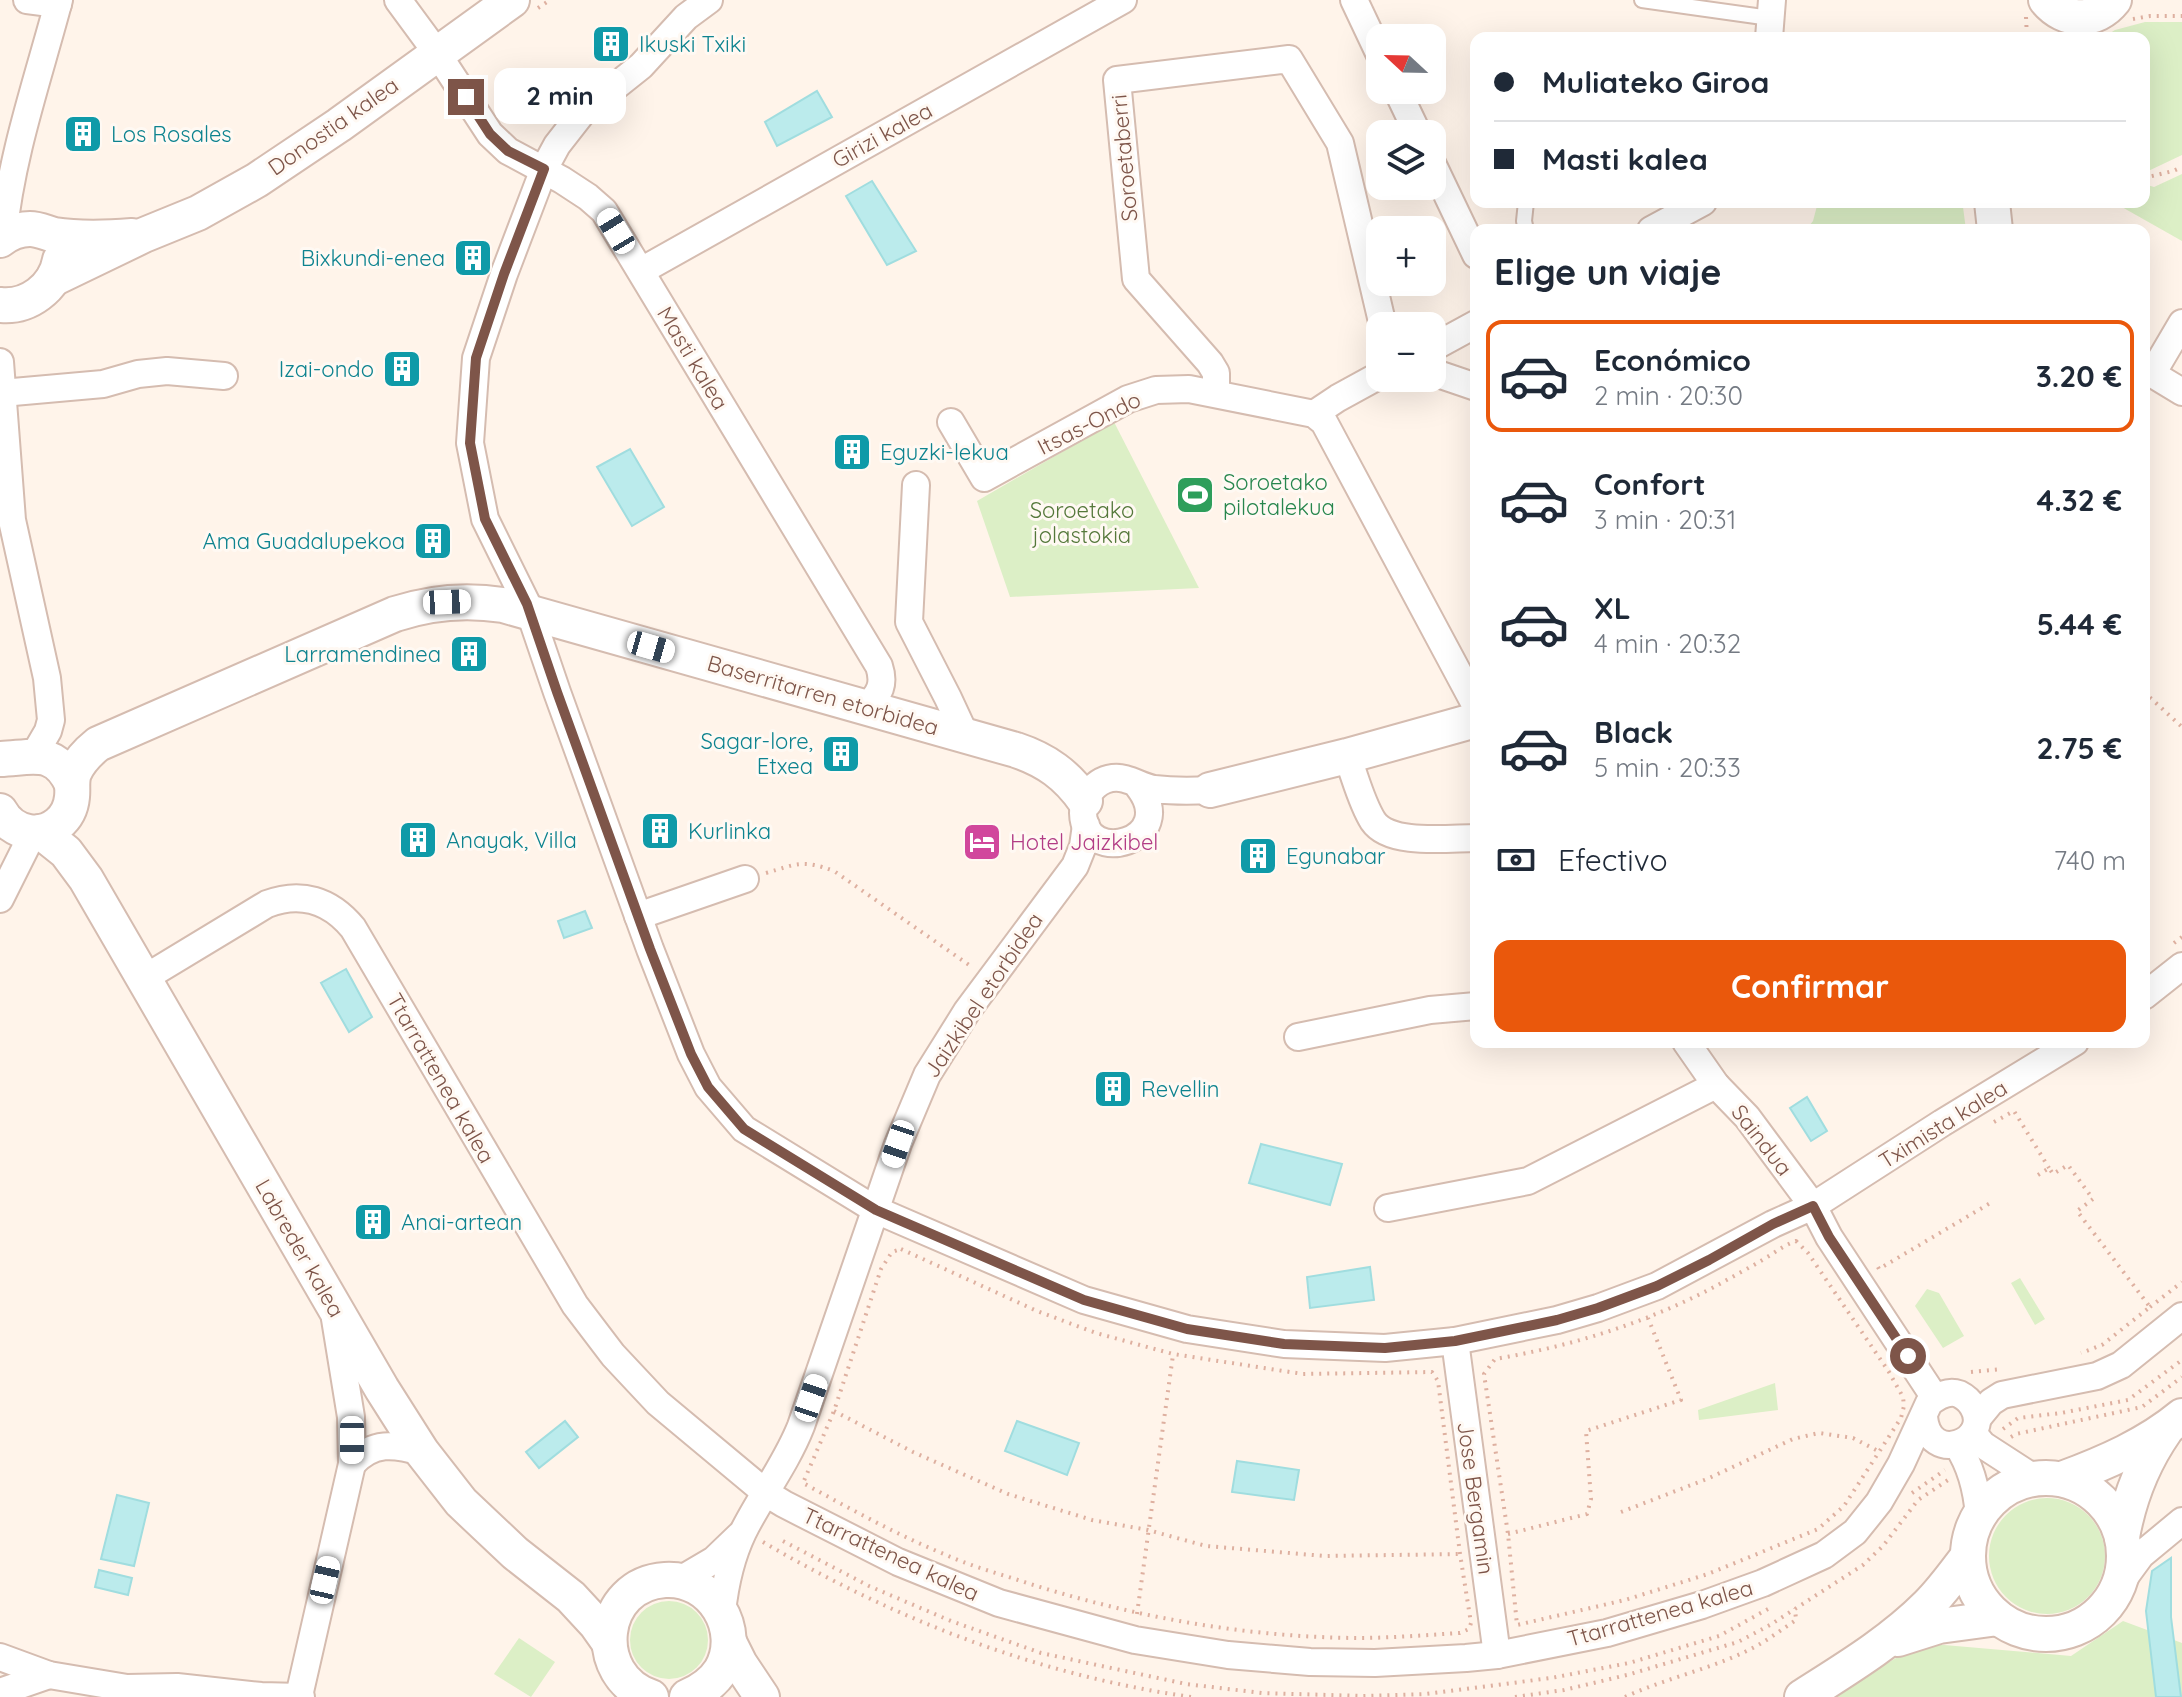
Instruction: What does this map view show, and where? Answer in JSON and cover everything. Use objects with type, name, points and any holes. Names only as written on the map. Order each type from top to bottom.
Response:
[{"type":"street","points":[[1,238],[19,140],[58,2],[27,0]]},
{"type":"street","name":"Masti kalea","points":[[398,0],[490,134],[508,151],[544,169],[604,211],[879,666],[883,677],[882,688],[866,707]]},
{"type":"street","name":"Donostia kalea","points":[[0,305],[12,306],[30,300],[53,279],[198,213],[257,180],[512,0]]},
{"type":"street","name":"Tximista kalea","points":[[709,0],[686,17],[641,66],[582,113],[557,145],[544,169],[476,358],[470,443],[485,519],[531,613],[638,916],[691,1054],[708,1087],[744,1129],[876,1210],[1084,1300],[1187,1329],[1284,1344],[1385,1348],[1455,1341],[1557,1320],[1657,1286],[1813,1206],[2065,1048]]},
{"type":"street","name":"Girizi kalea","points":[[641,271],[1123,0]]},
{"type":"street","points":[[1354,0],[1366,25]]},
{"type":"street","points":[[2051,14],[2071,17],[2113,9]]},
{"type":"street","points":[[2076,32],[2113,9]]},
{"type":"street","name":"Soroetaberri","points":[[1216,393],[1216,373],[1210,363],[1136,279],[1117,80],[1289,59],[1340,143],[1380,312]]},
{"type":"street","points":[[1446,192],[1470,242]]},
{"type":"street","points":[[1662,224],[1692,208]]},
{"type":"street","name":"Donostia kalea","points":[[1,238],[17,230],[28,229],[45,231],[50,235],[96,238],[144,235]]},
{"type":"street","points":[[50,235],[60,254],[58,271],[53,279]]},
{"type":"street","points":[[2150,369],[2182,323]]},
{"type":"street","points":[[1446,340],[1470,327]]},
{"type":"street","points":[[0,362],[12,520],[10,556],[47,678],[51,720],[48,731],[14,762]]},
{"type":"street","points":[[2,393],[103,384],[138,374],[167,371],[224,376]]},
{"type":"street","points":[[2150,373],[2182,392]]},
{"type":"street","points":[[1446,377],[1470,385]]},
{"type":"street","points":[[1314,414],[1366,383]]},
{"type":"street","name":"Itsas-Ondo","points":[[951,422],[984,478],[1128,399],[1156,390],[1189,389],[1216,393]]},
{"type":"street","points":[[1216,393],[1314,414],[1324,422],[1470,695]]},
{"type":"street","points":[[916,485],[909,622],[963,734]]},
{"type":"street","name":"Baserritarren etorbidea","points":[[37,832],[58,825],[81,761],[98,744],[395,614],[429,604],[466,601],[503,605],[1016,750],[1043,761],[1067,778],[1086,813]]},
{"type":"street","name":"Jaizkibel etorbidea","points":[[1075,866],[1116,844],[1131,841],[1146,825],[1176,805],[1210,790],[1470,722]]},
{"type":"street","points":[[1347,756],[1369,813],[1384,832],[1401,838],[1470,838]]},
{"type":"street","points":[[14,762],[54,761],[62,767],[70,797]]},
{"type":"street","name":"Jaizkibel etorbidea","points":[[725,1627],[729,1570],[744,1531],[793,1446],[801,1426],[911,1109],[946,1042],[1075,866],[1083,846],[1086,813],[1093,787],[1108,779],[1124,779],[1138,786],[1210,790]]},
{"type":"street","points":[[1138,786],[1148,805],[1146,825]]},
{"type":"street","name":"Labreder kalea","points":[[70,797],[75,845],[86,879]]},
{"type":"street","points":[[1086,813],[1099,839],[1116,844]]},
{"type":"street","points":[[0,899],[37,832],[11,825],[2,814]]},
{"type":"street","points":[[1,874],[6,857],[2,814]]},
{"type":"street","name":"Labreder kalea","points":[[37,832],[66,852],[86,879],[382,1389],[422,1452],[461,1502],[515,1553],[585,1611],[608,1641],[618,1686]]},
{"type":"street","points":[[638,916],[745,879]]},
{"type":"street","name":"Ttarrattenea kalea","points":[[143,979],[279,899],[315,899],[336,910],[353,928],[575,1305],[613,1355],[658,1403],[766,1493],[898,1562],[999,1603],[1135,1640],[1228,1655],[1310,1662],[1375,1663],[1497,1655],[1607,1633],[1702,1605],[1763,1583],[1824,1555],[1848,1538],[1868,1518],[1891,1458],[1946,1396]]},
{"type":"street","points":[[2150,991],[2182,966]]},
{"type":"street","points":[[1298,1037],[1430,1010],[1470,1007]]},
{"type":"street","name":"Saindua","points":[[1690,1048],[1716,1085],[1747,1117],[1813,1206],[1829,1237],[1946,1396]]},
{"type":"street","name":"Saindua","points":[[1388,1208],[1528,1181],[1716,1085]]},
{"type":"street","points":[[0,1657],[49,1675],[127,1688],[177,1687],[300,1697],[352,1464],[351,1417],[333,1304]]},
{"type":"street","points":[[2122,1537],[2107,1506],[2079,1485],[2048,1479],[1983,1445],[1928,1432],[1946,1396],[2012,1380],[2097,1376],[2121,1365],[2182,1316]]},
{"type":"street","name":"Jose Bergamin","points":[[1455,1341],[1497,1655]]},
{"type":"street","name":"Ttarrattenea kalea","points":[[1891,1458],[1960,1441],[2012,1380]]},
{"type":"street","points":[[1946,1396],[1968,1399],[1973,1406],[1960,1441],[1977,1494],[1979,1516]]},
{"type":"street","points":[[2174,1422],[2116,1457],[2048,1479],[2017,1483],[2002,1491],[1989,1502],[1972,1529],[1969,1574],[1985,1606],[2013,1628],[2031,1633],[2067,1632],[2098,1614],[2141,1555],[2182,1521]]},
{"type":"street","points":[[2119,1585],[2125,1518],[2137,1480],[2174,1422]]},
{"type":"street","points":[[352,1464],[365,1452],[382,1445],[422,1452]]},
{"type":"street","name":"Jaizkibel etorbidea","points":[[680,1580],[714,1560],[744,1531]]},
{"type":"street","points":[[1802,1697],[1883,1645],[1929,1604],[1968,1556]]},
{"type":"street","points":[[680,1580],[705,1591],[725,1627],[740,1664],[762,1697]]},
{"type":"street","name":"Labreder kalea","points":[[557,1585],[617,1591],[638,1588],[651,1582],[680,1580]]},
{"type":"street","points":[[608,1641],[616,1610],[638,1588]]},
{"type":"street","points":[[1883,1645],[1939,1626],[1998,1618]]},
{"type":"street","points":[[694,1694],[712,1682],[721,1670],[725,1627]]},
{"type":"street","points":[[0,1692],[49,1675]]},
{"type":"street","points":[[618,1686],[629,1686],[651,1697]]},
{"type":"street","points":[[694,1694],[737,1697]]},
{"type":"lane","points":[[1642,0],[1770,19]]},
{"type":"path","points":[[2113,9],[2150,16],[2182,16]]},
{"type":"path","points":[[2150,177],[2182,167]]},
{"type":"path","points":[[2150,698],[2182,727]]},
{"type":"path","points":[[745,879],[811,863],[834,871],[990,980]]},
{"type":"path","points":[[1987,1126],[2014,1111],[2053,1174],[2068,1165],[2093,1199],[2077,1211],[2150,1307]]},
{"type":"path","points":[[2038,1175],[2049,1168]]},
{"type":"path","points":[[1871,1257],[1879,1269],[1992,1202]]},
{"type":"path","points":[[1796,1241],[1808,1253],[1903,1397],[1904,1406],[1891,1458],[1818,1529],[1708,1574],[1625,1600],[1517,1625],[1508,1534],[1484,1374],[1495,1359],[1600,1335],[1648,1318],[1715,1287],[1784,1245],[1796,1241]]},
{"type":"path","points":[[901,1249],[1037,1311],[1096,1333],[1173,1354],[1303,1374],[1432,1372],[1438,1381],[1471,1623],[1469,1629],[1460,1633],[1357,1638],[1276,1633],[1137,1614],[1056,1593],[945,1555],[803,1483],[834,1411],[881,1269],[892,1252],[901,1249]]},
{"type":"path","points":[[2078,1354],[2102,1345],[2182,1282]]},
{"type":"path","points":[[1508,1534],[1587,1514],[1591,1499],[1586,1431],[1681,1400],[1648,1318]]},
{"type":"path","points":[[1137,1614],[1173,1354]]},
{"type":"path","points":[[1946,1396],[2012,1380]]},
{"type":"path","points":[[834,1411],[913,1452],[1008,1494],[1092,1520],[1148,1530],[1206,1546],[1325,1556],[1460,1554]]},
{"type":"path","points":[[1621,1512],[1707,1479],[1793,1439],[1819,1433],[1853,1438],[1891,1458]]},
{"type":"path","points":[[1928,1481],[1960,1441]]},
{"type":"path","points":[[744,1531],[832,1582],[913,1620],[1066,1671],[1191,1697]]},
{"type":"path","points":[[783,1541],[869,1586],[951,1621],[1041,1653],[1125,1672]]},
{"type":"path","points":[[1625,1697],[1758,1645],[1796,1620],[1795,1608]]},
{"type":"green space","points":[[2145,22],[2182,22],[2182,155],[2150,170],[2150,32],[2112,32]]},
{"type":"green space","points":[[2182,174],[2182,241],[2124,208],[2150,208],[2150,186],[2154,187]]},
{"type":"green space","points":[[1816,208],[1963,208],[1965,224],[1811,224]]},
{"type":"green space","name":"Soroetako jolastokia","points":[[1114,422],[1199,588],[1010,597],[977,501]]},
{"type":"green space","points":[[2020,1278],[2045,1319],[2035,1325],[2011,1283]]},
{"type":"green space","points":[[1927,1289],[1939,1293],[1964,1336],[1943,1348],[1915,1306]]},
{"type":"green space","points":[[1775,1383],[1778,1410],[1699,1420],[1698,1410]]},
{"type":"green space","points":[[2047,1498],[2069,1503],[2088,1515],[2100,1534],[2105,1556],[2100,1578],[2088,1597],[2069,1609],[2047,1614],[2025,1609],[2006,1597],[1994,1578],[1989,1556],[1994,1534],[2006,1515],[2025,1503]]},
{"type":"green space","points":[[669,1601],[684,1604],[697,1612],[705,1625],[708,1640],[705,1655],[697,1668],[684,1676],[669,1679],[654,1676],[641,1668],[633,1655],[630,1640],[633,1625],[641,1612],[654,1604]]},
{"type":"green space","points":[[2123,1621],[2182,1643],[2182,1697],[1831,1697],[1921,1643],[2071,1656]]},
{"type":"green space","points":[[519,1638],[555,1662],[531,1697],[494,1674]]},
{"type":"water","points":[[817,91],[832,117],[777,146],[765,122]]},
{"type":"water","points":[[872,181],[916,251],[887,265],[846,196]]},
{"type":"water","points":[[630,449],[664,507],[632,526],[597,467]]},
{"type":"water","points":[[585,911],[592,928],[564,938],[558,921]]},
{"type":"water","points":[[346,969],[372,1017],[349,1032],[321,983]]},
{"type":"water","points":[[1807,1097],[1827,1131],[1811,1141],[1790,1108]]},
{"type":"water","points":[[1261,1144],[1342,1164],[1330,1205],[1249,1183]]},
{"type":"water","points":[[1370,1267],[1374,1300],[1310,1308],[1307,1277]]},
{"type":"water","points":[[565,1421],[578,1437],[539,1468],[526,1452]]},
{"type":"water","points":[[1017,1421],[1079,1443],[1067,1475],[1005,1451]]},
{"type":"water","points":[[1237,1461],[1299,1470],[1294,1500],[1232,1492]]},
{"type":"water","points":[[117,1495],[149,1503],[134,1566],[101,1559]]},
{"type":"water","points":[[2171,1558],[2171,1617],[2181,1697],[2156,1697],[2146,1611],[2152,1571]]},
{"type":"water","points":[[99,1570],[132,1578],[128,1595],[95,1587]]},
{"type":"place","name":"Ikuski Txiki","points":[[611,44]]},
{"type":"place","name":"Los Rosales","points":[[83,134]]},
{"type":"place","name":"Bixkundi-enea","points":[[473,258]]},
{"type":"place","name":"Izai-ondo","points":[[402,369]]},
{"type":"place","name":"Eguzki-lekua","points":[[852,452]]},
{"type":"place","name":"Soroetako pilotalekua","points":[[1195,495]]},
{"type":"place","name":"Ama Guadalupekoa","points":[[433,541]]},
{"type":"place","name":"Larramendinea","points":[[469,654]]},
{"type":"place","name":"Sagar-lore, Etxea","points":[[841,754]]},
{"type":"place","name":"Kurlinka","points":[[660,831]]},
{"type":"place","name":"Anayak, Villa","points":[[418,840]]},
{"type":"place","name":"Hotel Jaizkibel","points":[[982,842]]},
{"type":"place","name":"Egunabar","points":[[1258,856]]},
{"type":"place","name":"Revellin","points":[[1113,1089]]},
{"type":"place","name":"Anai-artean","points":[[373,1222]]},
{"type":"route","points":[[466,97],[490,134],[508,151],[544,169],[476,358],[470,443],[485,519],[527,604],[650,949],[691,1054],[708,1087],[744,1129],[876,1210],[1084,1300],[1187,1329],[1284,1344],[1385,1348],[1455,1341],[1557,1320],[1657,1286],[1813,1206],[1829,1237],[1908,1356]]}]
